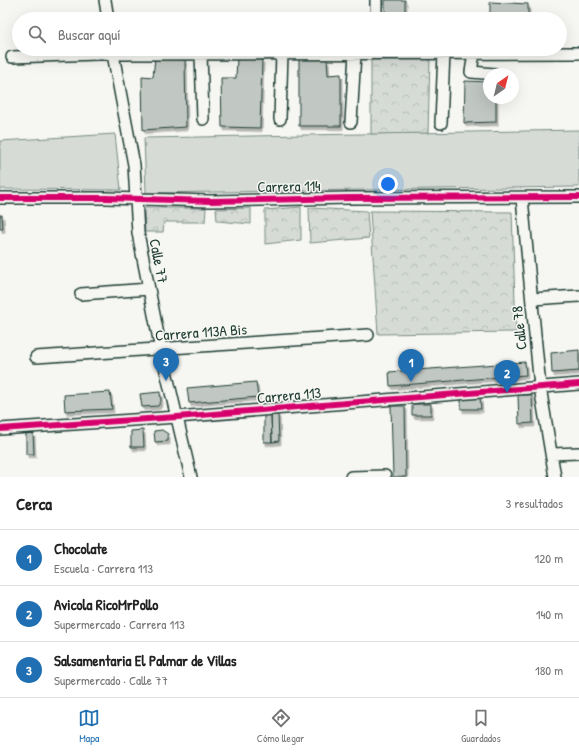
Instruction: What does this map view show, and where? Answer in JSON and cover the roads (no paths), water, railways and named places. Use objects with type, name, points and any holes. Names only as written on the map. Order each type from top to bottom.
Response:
[{"type":"street","points":[[104,0],[107,12]]},
{"type":"street","points":[[376,0],[376,12]]},
{"type":"street","points":[[567,53],[579,53]]},
{"type":"street","points":[[12,57],[29,56]]},
{"type":"street","name":"Calle 77","points":[[114,56],[134,165],[138,233],[161,350],[191,477]]},
{"type":"street","points":[[201,56],[203,119]]},
{"type":"street","points":[[280,119],[282,56]]},
{"type":"street","points":[[352,122],[355,56]]},
{"type":"street","points":[[441,122],[444,56]]},
{"type":"street","points":[[474,56],[471,72],[483,73]]},
{"type":"street","name":"Carrera 114","points":[[0,198],[106,198],[210,201],[349,198],[579,197]]},
{"type":"street","name":"Calle 78","points":[[522,198],[540,386],[555,477]]},
{"type":"street","points":[[81,294],[149,290]]},
{"type":"street","points":[[532,299],[579,296]]},
{"type":"street","name":"Carrera 113A Bis","points":[[36,357],[161,350],[368,335]]},
{"type":"street","name":"Carrera 113","points":[[0,429],[177,417],[579,384]]},
{"type":"street","points":[[552,454],[579,453]]},
{"type":"street","points":[[351,477],[385,476]]},
{"type":"place","name":"Salsamentaria El Palmar de Villas","points":[[166,381]]},
{"type":"place","name":"Chocolate","points":[[411,382]]},
{"type":"place","name":"Avicola RicoMrPollo","points":[[507,393]]}]
